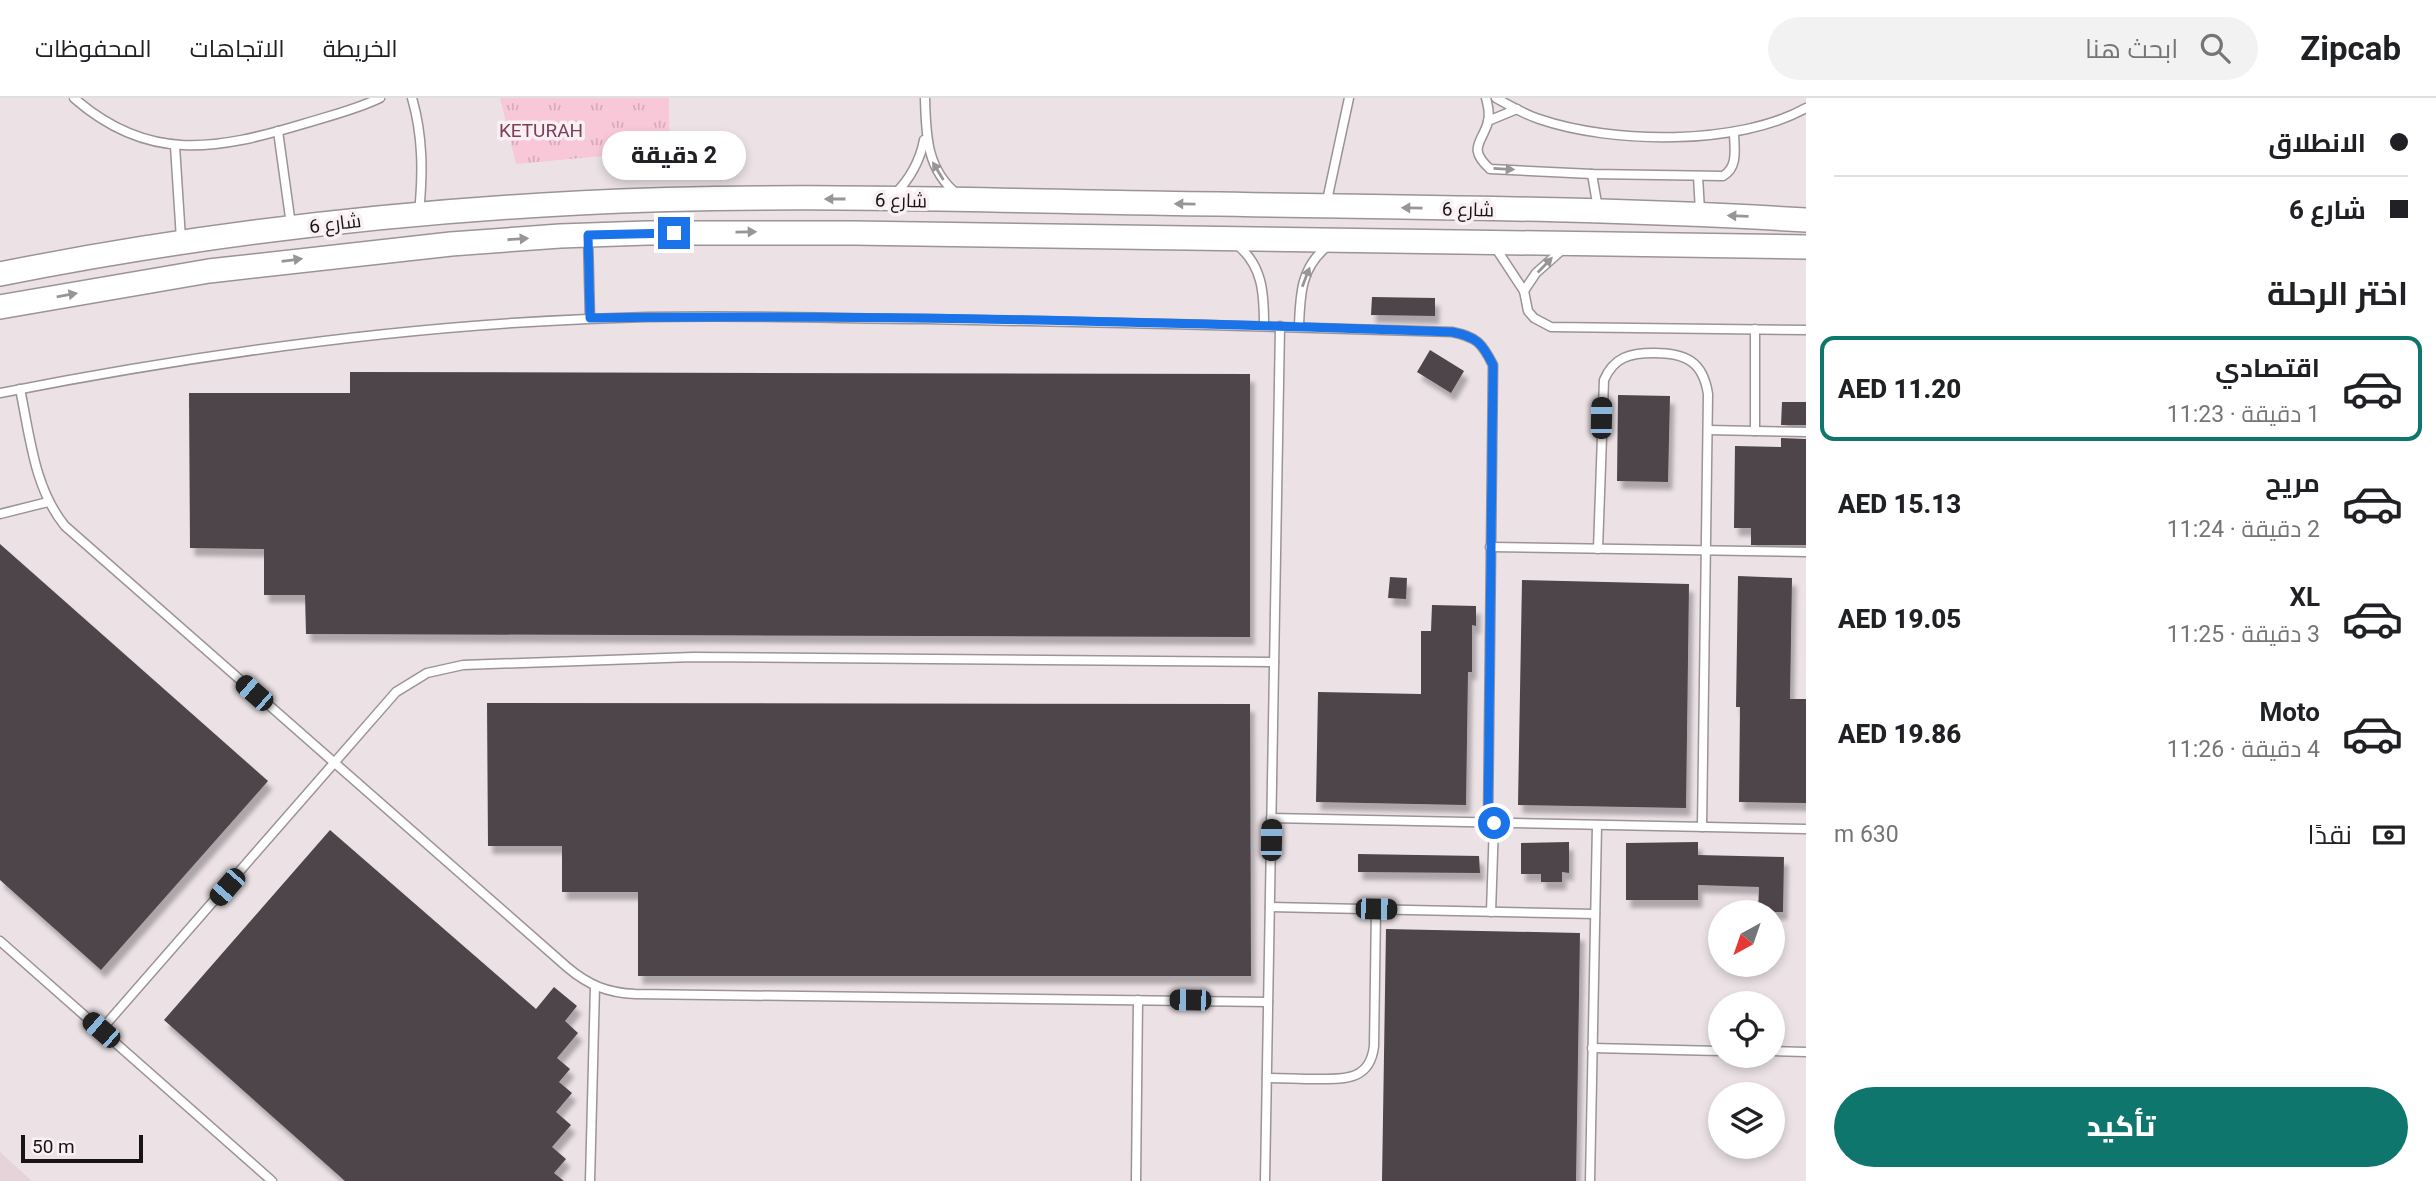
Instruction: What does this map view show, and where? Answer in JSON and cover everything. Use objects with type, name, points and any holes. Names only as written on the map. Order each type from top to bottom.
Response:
[{"type":"street","name":"شارع 6","points":[[0,274],[181,242],[419,213],[658,200],[1326,206],[1599,211],[1806,219]]},
{"type":"street","points":[[1770,217],[1806,207]]},
{"type":"street","name":"شارع 6","points":[[0,307],[196,273],[277,262],[451,244],[588,235],[756,232],[1806,247]]},
{"type":"street","points":[[1763,247],[1806,256]]},
{"type":"lane","points":[[74,98],[105,122],[139,138],[175,146],[212,146],[278,131],[380,98]]},
{"type":"lane","points":[[412,98],[422,147],[423,180],[419,213]]},
{"type":"lane","points":[[925,98],[926,134],[934,165],[947,185],[965,201]]},
{"type":"lane","points":[[1326,206],[1349,98]]},
{"type":"lane","points":[[1486,98],[1488,121],[1479,138],[1477,149],[1479,157],[1490,169],[1723,176],[1730,172],[1734,164],[1734,132]]},
{"type":"lane","points":[[1496,98],[1552,122],[1613,134],[1689,136],[1734,132],[1763,126],[1806,108]]},
{"type":"lane","points":[[1488,121],[1517,109]]},
{"type":"lane","points":[[278,131],[292,228]]},
{"type":"lane","points":[[889,200],[913,170],[926,134]]},
{"type":"lane","points":[[175,146],[181,242]]},
{"type":"lane","points":[[1592,174],[1599,211]]},
{"type":"lane","points":[[1698,176],[1700,214]]},
{"type":"lane","points":[[588,235],[590,318]]},
{"type":"lane","points":[[1228,238],[1247,254],[1260,274],[1264,290],[1264,325]]},
{"type":"lane","points":[[1299,327],[1300,292],[1304,278],[1317,256],[1339,240]]},
{"type":"lane","points":[[1492,243],[1524,291],[1528,311],[1534,318],[1551,327],[1806,330]]},
{"type":"lane","points":[[1524,291],[1536,274],[1569,244]]},
{"type":"lane","points":[[0,393],[247,350],[375,334],[590,318],[709,316],[1264,325],[1452,332],[1471,336],[1485,349],[1493,365],[1494,388],[1490,547],[1491,912]]},
{"type":"lane","points":[[1265,1181],[1280,326]]},
{"type":"lane","points":[[1755,329],[1755,431]]},
{"type":"lane","points":[[1598,549],[1604,380],[1617,360],[1628,355],[1682,355],[1693,362],[1706,382],[1707,551],[1702,827]]},
{"type":"lane","points":[[19,389],[40,481],[48,502],[65,526],[567,967],[595,986],[608,991],[635,994],[1268,1002]]},
{"type":"lane","points":[[1708,430],[1806,432]]},
{"type":"lane","points":[[0,514],[48,502]]},
{"type":"lane","points":[[1490,547],[1806,552]]},
{"type":"lane","points":[[101,1030],[396,692],[411,681],[444,668],[693,657],[1274,662]]},
{"type":"lane","points":[[1271,818],[1806,829]]},
{"type":"lane","points":[[1590,1181],[1597,825]]},
{"type":"lane","points":[[1270,906],[1595,914]]},
{"type":"lane","points":[[1267,1078],[1349,1079],[1370,1063],[1374,1046],[1376,909]]},
{"type":"lane","points":[[0,941],[272,1181]]},
{"type":"lane","points":[[590,1181],[595,986]]},
{"type":"lane","points":[[1136,1181],[1138,1000]]},
{"type":"lane","points":[[1592,1048],[1708,1051]]},
{"type":"lane","points":[[1785,1051],[1806,1052]]},
{"type":"shaded area","points":[[0,1152],[32,1181],[0,1181]]},
{"type":"green space","name":"KETURAH","points":[[500,98],[669,98],[669,150],[516,164]]},
{"type":"building","points":[[1372,297],[1435,298],[1435,316],[1371,315]]},
{"type":"building","points":[[1430,350],[1464,371],[1451,393],[1417,372]]},
{"type":"building","points":[[350,372],[1250,374],[1250,637],[306,634],[305,595],[264,595],[264,549],[190,548],[189,393],[350,393]]},
{"type":"building","points":[[1618,395],[1670,396],[1668,482],[1617,481]]},
{"type":"building","points":[[1782,402],[1806,402],[1806,425],[1781,425]]},
{"type":"building","points":[[1781,438],[1806,439],[1806,545],[1751,545],[1751,528],[1734,528],[1735,446],[1781,447]]},
{"type":"building","points":[[0,544],[268,781],[101,970],[0,880]]},
{"type":"building","points":[[1738,576],[1792,578],[1790,699],[1806,699],[1806,803],[1739,802],[1740,707],[1736,707]]},
{"type":"building","points":[[1390,577],[1407,578],[1406,599],[1388,598]]},
{"type":"building","points":[[1522,580],[1689,584],[1686,808],[1518,805]]},
{"type":"building","points":[[1432,605],[1476,606],[1476,626],[1472,625],[1472,672],[1468,672],[1466,805],[1316,802],[1318,692],[1421,694],[1421,631],[1431,631]]},
{"type":"building","points":[[487,703],[1250,704],[1251,976],[638,976],[638,892],[562,892],[562,846],[488,846]]},
{"type":"building","points":[[330,830],[536,1009],[554,987],[577,1006],[565,1021],[578,1033],[557,1058],[570,1069],[559,1082],[572,1093],[556,1112],[571,1125],[552,1147],[566,1159],[554,1173],[564,1181],[345,1181],[164,1020]]},
{"type":"building","points":[[1569,842],[1569,873],[1562,872],[1562,882],[1541,882],[1541,874],[1521,874],[1521,843]]},
{"type":"building","points":[[1698,842],[1698,855],[1784,857],[1783,900],[1758,900],[1759,887],[1698,885],[1698,900],[1626,900],[1626,843]]},
{"type":"building","points":[[1358,854],[1479,856],[1480,873],[1358,872]]},
{"type":"building","points":[[1386,929],[1580,933],[1576,1181],[1382,1181]]},
{"type":"route","points":[[674,233],[588,235],[590,318],[709,316],[1264,325],[1452,332],[1471,336],[1485,349],[1493,365],[1488,823],[1494,823]]}]
